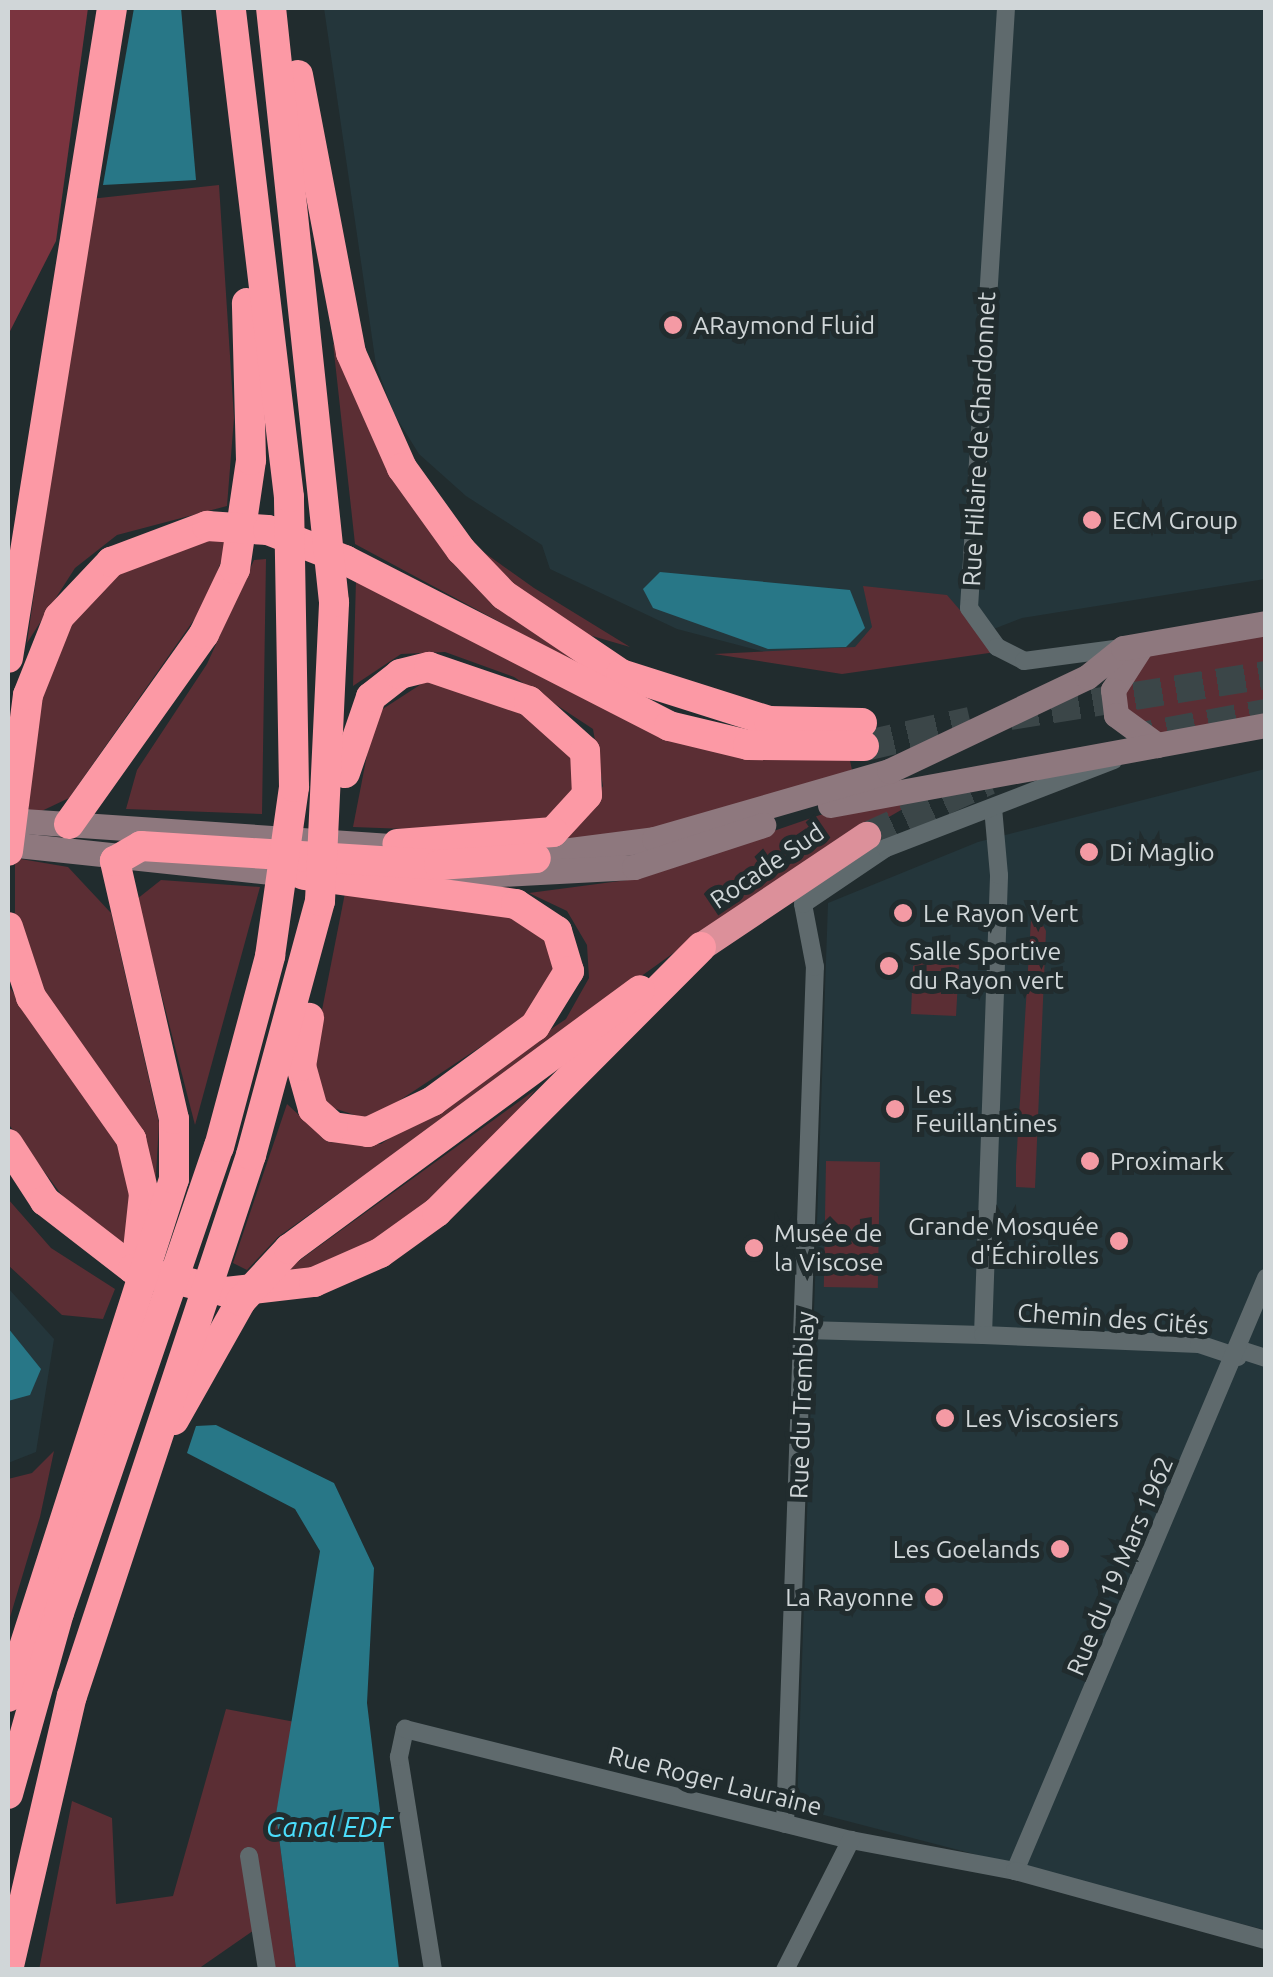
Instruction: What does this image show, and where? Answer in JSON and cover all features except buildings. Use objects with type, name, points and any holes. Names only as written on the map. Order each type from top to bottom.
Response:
[{"type":"highway","points":[[8,658],[112,8]]},
{"type":"highway","points":[[8,1697],[94,1461],[148,1354],[252,1028],[294,787],[289,497],[231,8]]},
{"type":"highway","points":[[15,836],[28,696],[49,634],[110,562],[190,529],[268,530],[388,582],[669,726],[748,746],[863,735],[769,721],[621,674],[504,595],[461,550],[402,468],[351,354],[296,62],[271,8]]},
{"type":"highway","points":[[8,1970],[72,1696],[143,1474],[188,1372],[303,986],[332,803],[324,465],[271,8]]},
{"type":"highway","points":[[70,824],[204,634],[242,544],[252,411],[242,110]]},
{"type":"highway","points":[[332,803],[371,697],[416,669],[461,673],[528,701],[585,750],[586,795],[553,832],[383,867]]},
{"type":"highway","name":"Rocade Sud","points":[[700,948],[868,836]]},
{"type":"highway","points":[[118,1341],[161,1233],[176,1140],[115,861],[141,846],[383,867],[535,912],[565,946],[569,971],[558,1003],[433,1101],[389,1126],[354,1132],[323,1120],[307,1097],[303,986]]},
{"type":"highway","points":[[301,875],[536,858]]},
{"type":"highway","points":[[8,927],[31,997],[120,1119],[138,1158],[143,1234],[94,1461],[8,1794]]},
{"type":"highway","points":[[188,1372],[241,1301],[289,1249],[700,948]]},
{"type":"highway","points":[[8,1144],[45,1201],[107,1256],[184,1286],[276,1290],[342,1273],[421,1224],[700,948]]},
{"type":"main road","name":"Rue Hilaire de Chardonnet","points":[[1133,646],[1266,623]]},
{"type":"main road","points":[[1133,646],[1113,690],[1127,731],[1144,748]]},
{"type":"main road","points":[[536,858],[654,839],[889,771],[1087,677],[1133,646]]},
{"type":"main road","points":[[383,867],[634,867],[844,801],[1266,725]]},
{"type":"main road","points":[[15,836],[70,824],[213,851],[301,875]]},
{"type":"main road","points":[[15,836],[115,861]]},
{"type":"street","name":"Rue Hilaire de Chardonnet","points":[[1006,8],[969,608],[998,647],[1024,662],[1133,646]]},
{"type":"street","name":"Rue du Tremblay","points":[[785,1824],[806,1330],[815,966],[812,915],[803,904],[886,848],[1144,748]]},
{"type":"street","points":[[983,1336],[999,875],[994,808]]},
{"type":"street","name":"Rue du 19 Mars 1962","points":[[1015,1871],[1239,1354],[1266,1278]]},
{"type":"street","name":"Chemin des Cités","points":[[806,1330],[1200,1344],[1266,1358]]},
{"type":"street","name":"Rue Roger Lauraine","points":[[433,1970],[399,1757],[405,1729],[851,1840],[1015,1871],[1266,1940]]},
{"type":"street","points":[[785,1970],[851,1840]]},
{"type":"street","points":[[249,1856],[267,1970]]},
{"type":"shaded area","points":[[8,8],[88,8],[56,241],[8,335]]},
{"type":"shaded area","points":[[324,8],[1265,8],[1265,579],[1022,618],[945,648],[784,657],[677,629],[550,569],[542,545],[466,496],[419,454],[394,414],[376,365]]},
{"type":"shaded area","points":[[219,185],[234,418],[227,506],[117,535],[75,568],[27,643],[90,199]]},
{"type":"shaded area","points":[[333,343],[397,479],[457,568],[598,675],[355,544]]},
{"type":"shaded area","points":[[461,536],[534,588],[630,647],[582,633],[530,601]]},
{"type":"shaded area","points":[[230,538],[205,604],[69,798],[29,817],[28,742],[62,639],[100,586],[169,546]]},
{"type":"shaded area","points":[[266,559],[262,814],[126,809],[137,770],[207,664],[254,560]]},
{"type":"shaded area","points":[[356,580],[601,703],[849,756],[852,770],[694,821],[533,849],[581,821],[603,786],[593,729],[514,677],[445,652],[401,654],[353,686]]},
{"type":"shaded area","points":[[863,586],[947,595],[996,652],[842,674],[714,654],[855,647],[872,627]]},
{"type":"shaded area","points":[[1265,628],[1265,720],[1157,740],[1122,713],[1125,674],[1149,646]]},
{"type":"shaded area","points":[[426,681],[499,701],[569,743],[577,784],[556,817],[460,831],[353,827],[375,714]]},
{"type":"shaded area","points":[[1265,769],[1265,1930],[797,1808],[828,903],[978,842]]},
{"type":"shaded area","points":[[915,802],[757,893],[278,1237],[247,1270],[233,1263],[287,1104],[328,1142],[381,1144],[566,1019],[589,978],[587,945],[567,911],[529,893],[635,879],[820,815]]},
{"type":"shaded area","points":[[15,858],[68,867],[111,913],[159,1123],[155,1192],[55,1019],[15,920]]},
{"type":"shaded area","points":[[161,880],[260,887],[195,1125],[137,899]]},
{"type":"shaded area","points":[[345,893],[532,921],[559,959],[527,1016],[370,1120],[327,1106],[312,1061]]},
{"type":"shaded area","points":[[1032,904],[1046,931],[1035,1188],[1016,1187]]},
{"type":"shaded area","points":[[960,946],[956,1016],[911,1014],[913,966]]},
{"type":"shaded area","points":[[8,985],[115,1139],[131,1191],[126,1253],[85,1226],[10,1126]]},
{"type":"shaded area","points":[[535,1090],[472,1167],[350,1260],[271,1281]]},
{"type":"shaded area","points":[[826,1161],[880,1162],[878,1288],[824,1287]]},
{"type":"shaded area","points":[[8,1199],[51,1248],[115,1289],[103,1319],[62,1315],[8,1265]]},
{"type":"shaded area","points":[[8,1288],[54,1339],[36,1452],[8,1463]]},
{"type":"shaded area","points":[[54,1451],[40,1517],[8,1624],[8,1479],[32,1473]]},
{"type":"shaded area","points":[[226,1709],[295,1722],[276,1814],[296,1969],[268,1969],[260,1926],[198,1969],[39,1970],[72,1801],[112,1818],[116,1904],[173,1896]]},
{"type":"water","points":[[134,8],[181,8],[196,180],[103,185]]},
{"type":"water","points":[[660,572],[850,590],[865,628],[846,647],[768,649],[653,608],[643,589]]},
{"type":"water","points":[[8,1328],[41,1369],[30,1395],[8,1401]]},
{"type":"water","name":"Canal EDF","points":[[216,1425],[334,1483],[374,1568],[367,1703],[399,1969],[296,1969],[276,1814],[320,1551],[295,1509],[187,1453],[196,1426]]},
{"type":"tunnel","points":[[1010,716],[1266,675]]},
{"type":"tunnel","points":[[1126,739],[1266,713]]},
{"type":"tunnel","points":[[864,746],[970,722]]},
{"type":"tunnel","points":[[867,836],[989,781]]},
{"type":"place","name":"ARaymond Fluid","points":[[673,325]]},
{"type":"place","name":"ECM Group","points":[[1092,520]]},
{"type":"place","name":"Di Maglio","points":[[1089,852]]},
{"type":"place","name":"Le Rayon Vert","points":[[903,913]]},
{"type":"place","name":"Salle Sportive du Rayon vert","points":[[889,966]]},
{"type":"place","name":"Les Feuillantines","points":[[895,1109]]},
{"type":"place","name":"Proximark","points":[[1090,1161]]},
{"type":"place","name":"Grande Mosquée d'Échirolles","points":[[1119,1241]]},
{"type":"place","name":"Musée de la Viscose","points":[[754,1248]]},
{"type":"place","name":"Les Viscosiers","points":[[945,1418]]},
{"type":"place","name":"Les Goelands","points":[[1060,1549]]},
{"type":"place","name":"La Rayonne","points":[[934,1597]]}]
